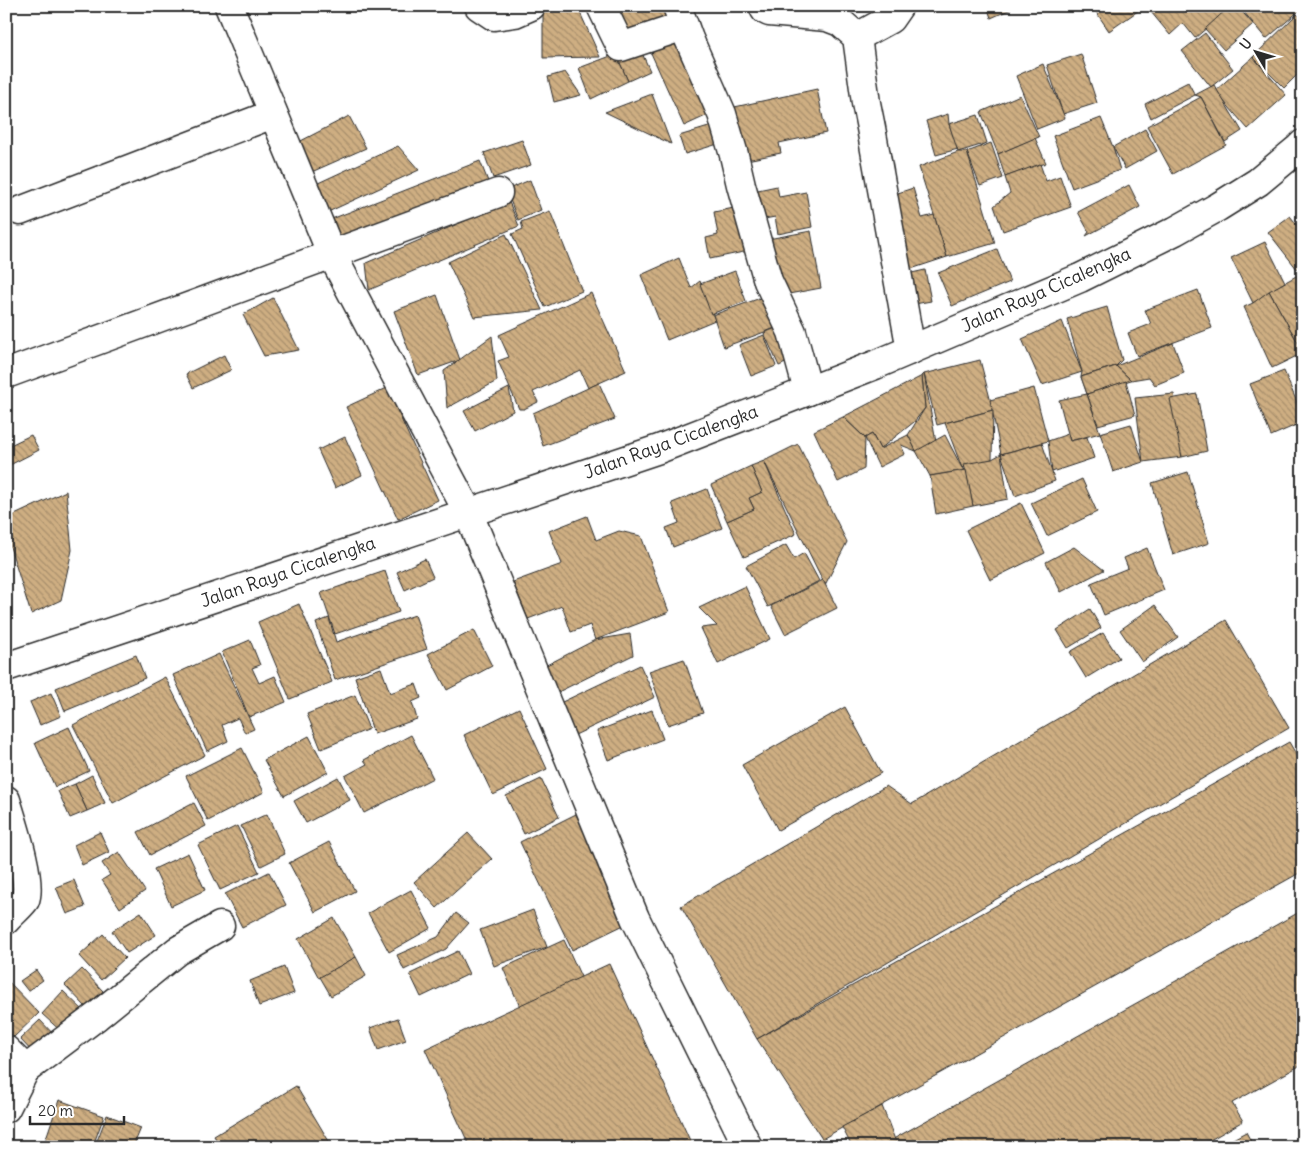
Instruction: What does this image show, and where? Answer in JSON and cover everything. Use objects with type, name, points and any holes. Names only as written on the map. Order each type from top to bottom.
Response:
[{"type":"street","points":[[479,6],[494,16],[515,12],[531,6]]},
{"type":"street","points":[[601,6],[621,47],[681,16],[722,114],[768,280],[792,332],[808,391]]},
{"type":"street","points":[[763,6],[769,12],[827,17],[840,22],[857,37],[866,103],[911,350]]},
{"type":"street","points":[[857,37],[890,19],[899,6]]},
{"type":"street","points":[[235,8],[273,114],[332,255],[468,512],[635,918],[748,1147]]},
{"type":"street","points":[[20,211],[273,114]]},
{"type":"street","name":"Jalan Raya Cicalengka","points":[[6,667],[659,449],[875,365],[1080,278],[1175,231],[1258,182],[1303,144]]},
{"type":"street","points":[[6,374],[498,193]]},
{"type":"street","points":[[6,800],[26,870],[25,900],[6,920]]},
{"type":"street","points":[[6,1108],[25,1070],[97,1016],[177,950],[220,926]]},
{"type":"street","points":[[6,1050],[25,1070]]},
{"type":"building","points":[[543,6],[577,6],[600,57],[543,58]]},
{"type":"building","points":[[607,6],[668,6],[672,15],[623,39]]},
{"type":"building","points":[[987,6],[1018,6],[991,18]]},
{"type":"building","points":[[1092,6],[1145,6],[1109,31]]},
{"type":"building","points":[[1146,6],[1222,6],[1228,10],[1195,38],[1183,23],[1170,35]]},
{"type":"building","points":[[1230,6],[1237,6],[1253,24],[1224,50],[1205,29]]},
{"type":"building","points":[[1239,6],[1294,6],[1299,11],[1266,39]]},
{"type":"building","points":[[1297,14],[1303,19],[1303,69],[1284,88],[1253,57]]},
{"type":"building","points":[[1205,33],[1233,69],[1211,87],[1182,51]]},
{"type":"building","points":[[677,41],[710,114],[684,126],[651,53]]},
{"type":"building","points":[[638,44],[650,71],[628,81],[616,54]]},
{"type":"building","points":[[616,54],[628,81],[591,99],[579,68]]},
{"type":"building","points":[[1081,54],[1097,103],[1063,114],[1047,65]]},
{"type":"building","points":[[1253,57],[1286,95],[1248,129],[1215,91]]},
{"type":"building","points":[[1043,64],[1065,118],[1037,129],[1016,76]]},
{"type":"building","points":[[565,72],[581,95],[554,102],[548,77]]},
{"type":"building","points":[[1188,82],[1195,95],[1151,118],[1145,104]]},
{"type":"building","points":[[1214,85],[1242,131],[1225,142],[1201,97],[1195,95]]},
{"type":"building","points":[[817,89],[826,133],[779,143],[781,153],[742,161],[730,108]]},
{"type":"building","points":[[652,94],[671,144],[605,112]]},
{"type":"building","points":[[1020,95],[1039,137],[998,154],[981,112]]},
{"type":"building","points":[[1201,97],[1226,145],[1173,174],[1147,126]]},
{"type":"building","points":[[948,114],[949,124],[958,149],[936,155],[926,121]]},
{"type":"building","points":[[978,115],[987,143],[958,152],[949,124]]},
{"type":"building","points":[[349,116],[366,148],[307,174],[295,144]]},
{"type":"building","points":[[1101,118],[1120,170],[1072,188],[1053,136]]},
{"type":"building","points":[[712,126],[718,144],[685,154],[679,136]]},
{"type":"building","points":[[1145,129],[1157,151],[1125,169],[1113,147]]},
{"type":"building","points":[[1035,138],[1046,163],[1005,177],[998,154]]},
{"type":"building","points":[[522,140],[531,165],[493,178],[484,153]]},
{"type":"building","points":[[991,143],[1003,178],[980,186],[967,152]]},
{"type":"building","points":[[398,146],[419,170],[328,212],[316,184]]},
{"type":"building","points":[[958,152],[967,152],[995,243],[947,257],[919,167]]},
{"type":"building","points":[[480,161],[491,189],[339,247],[329,220]]},
{"type":"building","points":[[1040,164],[1046,181],[1060,176],[1071,207],[1003,231],[994,206],[1010,193],[1005,177]]},
{"type":"building","points":[[530,180],[541,210],[518,220],[506,190]]},
{"type":"building","points":[[1129,185],[1140,207],[1086,236],[1089,232],[1078,212]]},
{"type":"building","points":[[777,186],[779,197],[806,192],[812,227],[778,234],[775,217],[759,220],[753,191]]},
{"type":"building","points":[[913,188],[922,218],[934,215],[947,257],[911,269],[889,196]]},
{"type":"building","points":[[509,202],[519,226],[369,290],[366,263]]},
{"type":"building","points":[[744,206],[753,250],[710,259],[706,238],[718,235],[714,212]]},
{"type":"building","points":[[550,211],[582,291],[545,307],[512,234],[523,229],[521,222]]},
{"type":"building","points":[[1290,216],[1303,232],[1303,264],[1297,269],[1268,232]]},
{"type":"building","points":[[811,231],[821,288],[778,296],[768,239]]},
{"type":"building","points":[[506,234],[542,310],[474,317],[448,262]]},
{"type":"building","points":[[1265,242],[1285,282],[1253,303],[1231,258]]},
{"type":"building","points":[[997,249],[1010,282],[952,306],[938,273]]},
{"type":"building","points":[[679,258],[691,288],[700,281],[715,320],[667,340],[641,275]]},
{"type":"building","points":[[925,270],[931,301],[909,305],[903,275]]},
{"type":"building","points":[[735,271],[746,301],[711,314],[700,284]]},
{"type":"building","points":[[1300,274],[1303,279],[1303,352],[1269,291]]},
{"type":"building","points":[[1198,290],[1212,328],[1137,356],[1128,333],[1151,324],[1145,310]]},
{"type":"building","points":[[1269,291],[1303,352],[1272,368],[1244,307]]},
{"type":"building","points":[[591,293],[626,371],[588,388],[580,370],[533,392],[538,402],[524,409],[519,409],[498,361],[509,357],[499,335]]},
{"type":"building","points":[[437,295],[460,360],[418,375],[394,311]]},
{"type":"building","points":[[766,296],[778,327],[724,347],[713,315]]},
{"type":"building","points":[[273,298],[299,350],[264,356],[243,315]]},
{"type":"building","points":[[1107,307],[1122,360],[1116,366],[1081,377],[1082,372],[1067,319]]},
{"type":"building","points":[[1062,321],[1082,372],[1042,385],[1022,339]]},
{"type":"building","points":[[778,327],[792,360],[779,366],[764,333]]},
{"type":"building","points":[[764,335],[776,366],[751,376],[739,345]]},
{"type":"building","points":[[492,336],[497,381],[447,408],[444,371]]},
{"type":"building","points":[[1173,343],[1184,373],[1155,385],[1149,377],[1131,380],[1116,366]]},
{"type":"building","points":[[224,355],[231,370],[193,388],[186,374]]},
{"type":"building","points":[[980,360],[993,410],[937,425],[924,374]]},
{"type":"building","points":[[1116,366],[1121,382],[1087,394],[1081,377]]},
{"type":"building","points":[[1116,366],[1131,380],[1087,394],[1081,377]]},
{"type":"building","points":[[1284,371],[1303,417],[1303,422],[1271,436],[1250,384]]},
{"type":"building","points":[[924,374],[937,448],[916,451],[908,435],[925,408],[922,376]]},
{"type":"building","points":[[922,376],[925,408],[914,422],[880,449],[872,434],[865,438],[843,417]]},
{"type":"building","points":[[1126,381],[1135,415],[1098,425],[1087,394]]},
{"type":"building","points":[[599,383],[615,419],[543,446],[533,413]]},
{"type":"building","points":[[387,388],[438,500],[398,519],[346,407]]},
{"type":"building","points":[[509,388],[513,411],[475,431],[464,411]]},
{"type":"building","points":[[1034,388],[1048,441],[1001,454],[990,400]]},
{"type":"building","points":[[1087,394],[1100,433],[1070,441],[1059,400]]},
{"type":"building","points":[[1174,394],[1182,457],[1143,462],[1135,398]]},
{"type":"building","points":[[1197,394],[1207,451],[1182,457],[1170,399]]},
{"type":"building","points":[[993,410],[992,459],[962,468],[945,423]]},
{"type":"building","points":[[843,417],[865,438],[864,469],[838,482],[814,431]]},
{"type":"building","points":[[1131,424],[1143,462],[1113,472],[1100,433]]},
{"type":"building","points":[[872,434],[880,449],[908,435],[916,451],[901,445],[905,454],[879,467],[865,438]]},
{"type":"building","points":[[1068,434],[1070,441],[1087,437],[1094,458],[1052,472],[1048,441]]},
{"type":"building","points":[[31,435],[39,450],[6,467],[6,447]]},
{"type":"building","points":[[945,435],[962,468],[966,470],[930,476],[916,451]]},
{"type":"building","points":[[345,437],[362,475],[335,488],[318,450]]},
{"type":"building","points":[[1042,443],[1055,481],[1015,496],[1001,454]]},
{"type":"building","points":[[798,444],[847,542],[825,585],[764,461]]},
{"type":"building","points":[[1001,454],[1008,499],[973,506],[964,464],[992,459]]},
{"type":"building","points":[[764,461],[796,534],[744,557],[727,521],[754,509],[749,498],[762,492],[751,466]]},
{"type":"building","points":[[751,466],[762,492],[749,498],[754,509],[727,521],[711,485]]},
{"type":"building","points":[[966,470],[973,506],[936,514],[930,476]]},
{"type":"building","points":[[1188,472],[1209,543],[1173,555],[1152,483]]},
{"type":"building","points":[[1082,479],[1097,512],[1047,536],[1031,503]]},
{"type":"building","points":[[707,489],[722,528],[673,547],[666,528],[679,523],[672,503]]},
{"type":"building","points":[[66,491],[72,550],[61,600],[31,614],[6,534],[6,519]]},
{"type":"building","points":[[1021,503],[1045,553],[990,580],[966,530]]},
{"type":"building","points":[[587,516],[596,540],[619,531],[641,536],[669,612],[595,640],[590,625],[571,632],[562,606],[528,619],[513,582],[562,564],[549,531]]},
{"type":"building","points":[[786,545],[794,559],[804,553],[819,581],[768,607],[746,566]]},
{"type":"building","points":[[1074,547],[1104,570],[1061,592],[1046,562]]},
{"type":"building","points":[[1147,548],[1164,590],[1104,615],[1091,583],[1128,568],[1124,558]]},
{"type":"building","points":[[425,559],[433,577],[405,590],[397,572]]},
{"type":"building","points":[[385,571],[399,612],[335,634],[321,593]]},
{"type":"building","points":[[823,580],[837,608],[785,634],[771,606]]},
{"type":"building","points":[[745,586],[770,639],[718,664],[701,628],[717,626],[699,608]]},
{"type":"building","points":[[299,604],[332,682],[290,699],[258,622]]},
{"type":"building","points":[[1155,605],[1178,637],[1142,662],[1120,630]]},
{"type":"building","points":[[1090,609],[1101,628],[1068,648],[1057,630]]},
{"type":"building","points":[[415,615],[427,649],[335,680],[316,623],[329,618],[336,642]]},
{"type":"building","points":[[1226,620],[1289,728],[757,1039],[681,906],[886,786],[912,804]]},
{"type":"building","points":[[474,630],[492,666],[447,690],[428,654]]},
{"type":"building","points":[[1103,633],[1119,658],[1086,678],[1070,652]]},
{"type":"building","points":[[630,634],[633,655],[550,696],[537,670],[595,640]]},
{"type":"building","points":[[250,640],[260,665],[252,668],[259,683],[275,676],[286,702],[249,717],[222,652]]},
{"type":"building","points":[[219,654],[254,729],[245,733],[238,718],[222,725],[228,741],[207,751],[173,675]]},
{"type":"building","points":[[136,655],[145,678],[65,711],[56,688]]},
{"type":"building","points":[[684,659],[703,713],[668,725],[649,671]]},
{"type":"building","points":[[640,665],[655,697],[575,735],[560,703]]},
{"type":"building","points":[[381,668],[390,693],[416,684],[421,698],[412,702],[417,719],[374,734],[355,677]]},
{"type":"building","points":[[165,677],[205,755],[113,803],[73,725]]},
{"type":"building","points":[[51,693],[61,716],[40,725],[30,702]]},
{"type":"building","points":[[355,695],[369,729],[321,749],[307,714]]},
{"type":"building","points":[[845,707],[881,773],[778,830],[742,765]]},
{"type":"building","points":[[519,708],[547,769],[493,795],[464,735]]},
{"type":"building","points":[[652,710],[663,739],[608,760],[597,731]]},
{"type":"building","points":[[69,727],[89,771],[55,787],[35,743]]},
{"type":"building","points":[[411,735],[433,778],[364,813],[345,776],[367,764],[364,760]]},
{"type":"building","points":[[309,736],[328,772],[284,796],[264,760]]},
{"type":"building","points":[[1289,742],[1303,766],[1303,871],[822,1139],[757,1039]]},
{"type":"building","points":[[242,748],[264,792],[208,821],[186,776]]},
{"type":"building","points":[[92,775],[105,803],[87,811],[75,784]]},
{"type":"building","points":[[338,777],[350,800],[306,823],[294,801]]},
{"type":"building","points":[[541,779],[559,817],[524,834],[506,796]]},
{"type":"building","points":[[75,784],[87,811],[70,818],[58,791]]},
{"type":"building","points":[[194,803],[206,826],[150,855],[138,832]]},
{"type":"building","points":[[267,814],[285,854],[261,866],[241,826]]},
{"type":"building","points":[[576,814],[628,923],[572,950],[520,842]]},
{"type":"building","points":[[237,826],[259,872],[220,890],[198,845]]},
{"type":"building","points":[[100,832],[109,852],[82,865],[74,845]]},
{"type":"building","points":[[468,833],[492,859],[437,908],[414,882]]},
{"type":"building","points":[[329,842],[355,891],[315,912],[289,863]]},
{"type":"building","points":[[119,852],[145,891],[120,908],[102,880],[110,875],[102,863]]},
{"type":"building","points":[[188,853],[205,890],[171,906],[154,869]]},
{"type":"building","points":[[269,872],[286,905],[242,927],[225,894]]},
{"type":"building","points":[[74,880],[85,907],[67,914],[56,887]]},
{"type":"building","points":[[411,890],[431,928],[389,952],[368,913]]},
{"type":"building","points":[[533,910],[547,947],[494,966],[480,930]]},
{"type":"building","points":[[1303,910],[1303,1064],[1232,1103],[1243,1121],[1198,1147],[879,1147]]},
{"type":"building","points":[[141,912],[156,935],[127,953],[112,931]]},
{"type":"building","points":[[456,913],[469,923],[446,949],[404,970],[397,955],[438,937]]},
{"type":"building","points":[[334,918],[356,957],[319,978],[298,939]]},
{"type":"building","points":[[103,934],[125,958],[101,980],[79,956]]},
{"type":"building","points":[[564,940],[582,979],[520,1007],[503,968]]},
{"type":"building","points":[[458,951],[469,974],[421,997],[410,974]]},
{"type":"building","points":[[356,957],[366,976],[331,996],[320,977]]},
{"type":"building","points":[[609,964],[693,1147],[470,1147],[425,1049]]},
{"type":"building","points":[[284,967],[294,993],[259,1006],[250,981]]},
{"type":"building","points":[[82,969],[103,991],[86,1007],[65,985]]},
{"type":"building","points":[[36,970],[43,980],[28,991],[20,981]]},
{"type":"building","points":[[6,979],[39,1013],[14,1037],[6,1029]]},
{"type":"building","points":[[63,991],[84,1011],[63,1033],[42,1014]]},
{"type":"building","points":[[398,1018],[406,1040],[378,1050],[370,1028]]},
{"type":"building","points":[[40,1020],[56,1037],[36,1056],[20,1039]]},
{"type":"building","points":[[296,1086],[330,1143],[325,1147],[221,1147],[214,1136]]},
{"type":"building","points":[[59,1100],[104,1116],[94,1143],[106,1147],[43,1147]]},
{"type":"building","points":[[882,1106],[897,1145],[894,1147],[852,1147],[842,1127]]},
{"type":"building","points":[[107,1115],[141,1128],[133,1147],[112,1147],[97,1141]]},
{"type":"building","points":[[1246,1132],[1254,1147],[1218,1147]]}]
